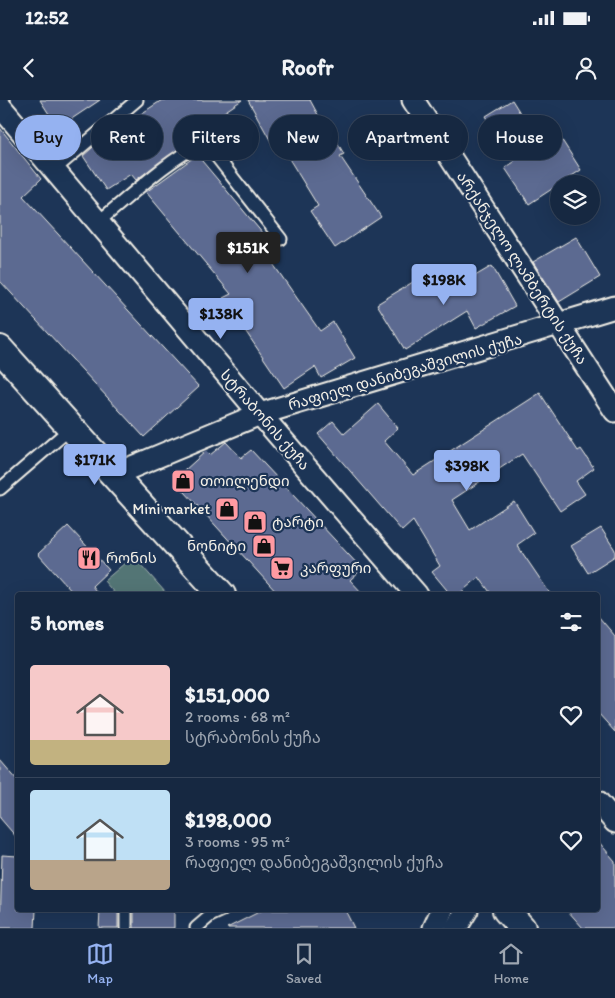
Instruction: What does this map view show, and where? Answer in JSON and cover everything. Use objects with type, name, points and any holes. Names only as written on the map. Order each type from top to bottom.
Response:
[{"type":"street","name":"არქანჯელო ლამბერტის ქუჩა","points":[[413,100],[615,411]]},
{"type":"street","name":"სტრაბონის ქუჩა","points":[[0,106],[260,414],[414,592]]},
{"type":"street","name":"რაფიელ დანიბეგაშვილის ქუჩა","points":[[113,475],[260,414],[561,326],[615,308]]},
{"type":"street","points":[[0,348],[219,592]]},
{"type":"street","points":[[600,804],[615,822]]},
{"type":"street","points":[[434,928],[441,912]]},
{"type":"street","points":[[456,928],[466,912]]},
{"type":"lane","points":[[54,170],[137,100]]},
{"type":"lane","points":[[98,222],[148,180],[201,144],[210,147],[281,239]]},
{"type":"lane","points":[[0,489],[71,428]]},
{"type":"lane","points":[[126,912],[126,928]]},
{"type":"lane","points":[[196,928],[210,916],[219,912]]},
{"type":"green space","points":[[133,556],[165,592],[113,592],[104,581]]},
{"type":"building","points":[[40,100],[100,100],[78,115],[50,115]]},
{"type":"building","points":[[162,100],[242,100],[220,115],[173,115],[173,153],[136,180],[131,174],[106,190],[83,156],[91,149],[91,160],[163,160],[163,115],[139,115]]},
{"type":"building","points":[[248,100],[310,100],[318,115],[269,115],[269,138],[259,120],[259,115],[256,115]]},
{"type":"building","points":[[512,100],[521,115],[488,115]]},
{"type":"building","points":[[0,128],[15,147],[15,160],[26,160],[41,179],[23,196],[199,387],[144,437],[0,281]]},
{"type":"building","points":[[562,140],[581,170],[573,175],[550,175],[550,190],[529,204],[505,168],[514,162],[513,160],[562,160]]},
{"type":"building","points":[[338,144],[344,154],[340,156],[381,217],[335,248],[310,211],[318,206],[290,160],[338,160]]},
{"type":"building","points":[[190,160],[201,160],[279,253],[271,261],[320,331],[333,322],[355,358],[321,378],[315,367],[284,388],[223,298],[231,294],[146,192]]},
{"type":"building","points":[[576,237],[600,277],[559,302],[533,262]]},
{"type":"building","points":[[492,266],[515,306],[476,328],[467,311],[405,350],[377,304],[426,274],[441,296]]},
{"type":"building","points":[[540,393],[578,451],[581,449],[594,468],[576,481],[585,494],[560,511],[522,454],[452,500],[470,530],[514,501],[534,533],[517,545],[549,592],[490,592],[479,577],[462,592],[449,592],[432,572],[440,566],[413,521],[402,531],[318,434],[333,421],[344,434],[378,404],[398,428],[384,441],[413,475]]},
{"type":"building","points":[[226,442],[241,458],[251,450],[362,569],[350,580],[361,592],[276,592],[174,480],[206,451],[210,455]]},
{"type":"building","points":[[68,526],[109,570],[92,586],[97,592],[72,592],[38,554]]},
{"type":"building","points":[[601,528],[615,550],[615,556],[588,573],[571,546]]},
{"type":"building","points":[[600,618],[615,636],[615,732],[600,715]]},
{"type":"building","points":[[0,760],[15,778],[15,836],[0,818]]},
{"type":"building","points":[[600,843],[615,861],[615,928],[583,928],[569,912],[600,912]]},
{"type":"building","points":[[2,855],[15,856],[15,912],[36,912],[35,928],[0,928]]},
{"type":"building","points":[[100,912],[118,912],[118,928],[99,928]]},
{"type":"building","points":[[134,912],[174,912],[174,928],[134,928]]},
{"type":"building","points":[[259,912],[346,912],[354,928],[227,928]]},
{"type":"place","name":"თოილენდი","points":[[183,481]]},
{"type":"place","name":"Mini market","points":[[227,509]]},
{"type":"place","name":"ტარტი","points":[[255,522]]},
{"type":"place","name":"ნონიტი","points":[[264,546]]},
{"type":"place","name":"რონის","points":[[89,558]]},
{"type":"place","name":"კარფური","points":[[282,568]]}]
